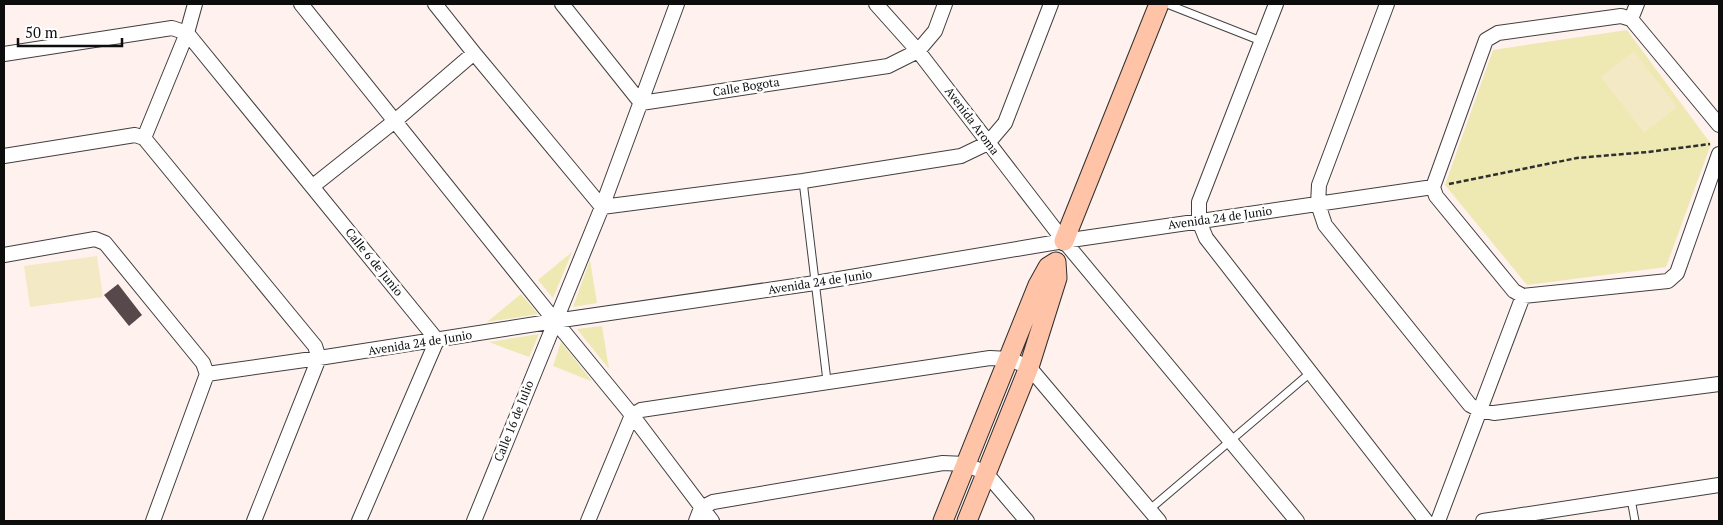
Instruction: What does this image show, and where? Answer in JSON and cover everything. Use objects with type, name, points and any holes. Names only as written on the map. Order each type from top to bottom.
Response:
[{"type":"street","points":[[144,138],[187,33],[195,4]]},
{"type":"street","points":[[301,4],[632,415],[712,521]]},
{"type":"street","points":[[435,4],[602,207],[803,181],[961,156],[988,142],[1005,123],[1051,4]]},
{"type":"street","points":[[562,4],[641,103]]},
{"type":"street","name":"Calle 16 de Julio","points":[[474,521],[602,207],[676,4]]},
{"type":"street","name":"Avenida Aroma","points":[[876,4],[918,51],[1064,242],[1297,521]]},
{"type":"street","name":"Calle Bogota","points":[[641,103],[888,66],[918,51],[935,31],[945,4]]},
{"type":"street","points":[[967,521],[1028,367],[1057,278],[1056,262],[1158,4]]},
{"type":"street","points":[[1276,4],[1199,202],[1199,221],[1206,238],[1426,521]]},
{"type":"street","points":[[1387,4],[1320,185],[1318,204],[1325,225],[1470,405],[1479,410],[1494,413],[1719,384]]},
{"type":"street","points":[[1631,19],[1637,4]]},
{"type":"street","points":[[1715,149],[1677,273],[1668,281],[1523,296],[1514,291],[1436,196],[1433,187],[1486,40],[1498,33],[1621,16],[1631,19],[1719,125]]},
{"type":"street","points":[[4,54],[172,28],[187,33]]},
{"type":"street","name":"Calle 6 de Junio","points":[[187,33],[437,340]]},
{"type":"street","points":[[313,186],[396,120],[474,53]]},
{"type":"street","points":[[4,156],[135,135],[144,138],[315,346],[319,358],[254,521]]},
{"type":"street","name":"Avenida 24 de Junio","points":[[207,374],[815,283],[1199,221],[1433,187]]},
{"type":"street","points":[[4,255],[95,240],[106,243],[203,363],[207,374],[153,521]]},
{"type":"street","points":[[943,521],[1038,285],[1048,267],[1056,262]]},
{"type":"street","points":[[1438,521],[1523,296]]},
{"type":"street","points":[[360,521],[437,340]]},
{"type":"street","points":[[588,521],[632,415],[641,410],[990,358],[1009,359],[1028,367],[1158,521]]},
{"type":"street","points":[[696,521],[701,508],[713,502],[943,463],[966,464],[986,473],[1027,521]]},
{"type":"street","points":[[1483,521],[1719,485]]},
{"type":"lane","points":[[1167,4],[1261,41]]},
{"type":"lane","points":[[803,181],[827,381]]},
{"type":"lane","points":[[1149,510],[1310,373]]},
{"type":"lane","points":[[1631,499],[1635,521]]},
{"type":"path","points":[[1433,187],[1577,158],[1715,149]]},
{"type":"shaded area","points":[[1627,30],[1711,144],[1666,267],[1527,285],[1445,185],[1493,50]]},
{"type":"shaded area","points":[[1634,51],[1677,107],[1644,133],[1601,77]]},
{"type":"shaded area","points":[[572,252],[553,298],[538,280]]},
{"type":"shaded area","points":[[97,256],[103,297],[30,307],[24,266]]},
{"type":"shaded area","points":[[590,260],[597,303],[573,307]]},
{"type":"shaded area","points":[[521,294],[538,314],[487,322]]},
{"type":"shaded area","points":[[602,326],[609,369],[577,329]]},
{"type":"shaded area","points":[[539,334],[529,357],[489,342]]},
{"type":"shaded area","points":[[561,342],[591,380],[591,381],[553,366]]},
{"type":"building","points":[[118,284],[142,315],[129,326],[104,295]]}]
